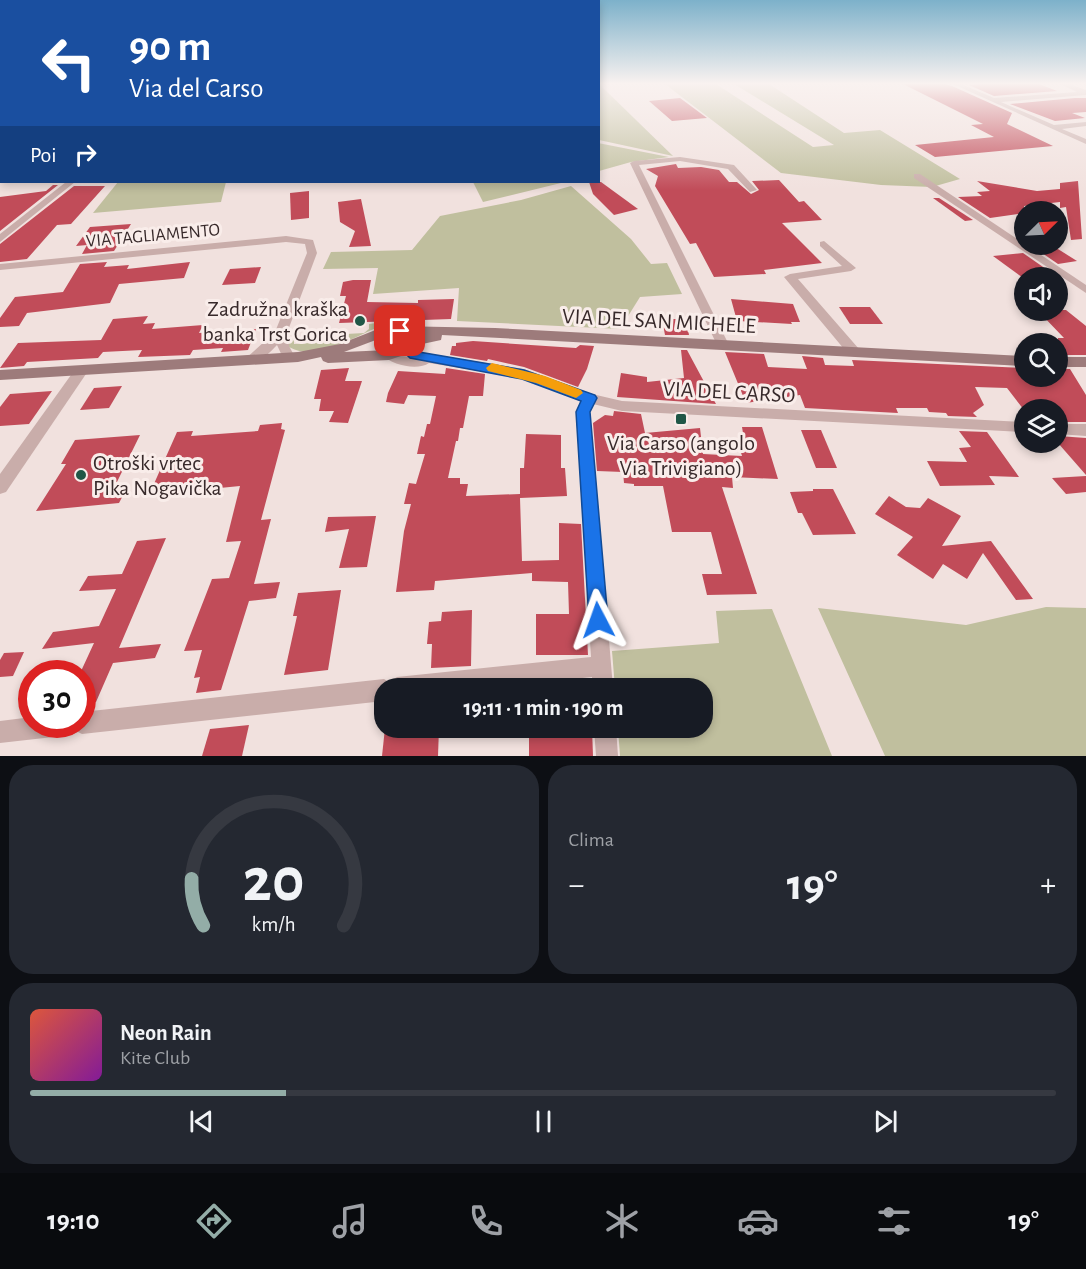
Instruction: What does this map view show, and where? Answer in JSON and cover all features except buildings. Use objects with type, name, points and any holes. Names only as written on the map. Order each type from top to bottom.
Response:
[{"type":"main road","name":"VIA DEL SAN MICHELE","points":[[293,357],[340,349],[371,339],[381,332],[405,341]]},
{"type":"main road","name":"VIA DEL SAN MICHELE","points":[[0,375],[293,357],[365,358],[383,355],[405,341],[461,332],[1014,360]]},
{"type":"main road","points":[[371,339],[369,348],[383,355]]},
{"type":"main road","points":[[1068,362],[1086,362]]},
{"type":"street","points":[[1036,119],[1086,142]]},
{"type":"street","points":[[1053,127],[1086,124]]},
{"type":"street","points":[[723,345],[634,163],[680,159],[731,167],[753,190]]},
{"type":"street","points":[[917,176],[1086,290]]},
{"type":"street","points":[[0,238],[70,183]]},
{"type":"street","name":"VIA TAGLIAMENTO","points":[[0,267],[286,239],[309,242],[312,253],[281,333]]},
{"type":"street","points":[[824,244],[851,268],[789,277],[854,352]]},
{"type":"street","points":[[251,360],[262,353],[281,333],[284,337],[284,350],[293,357]]},
{"type":"street","name":"VIA DEL CARSO","points":[[405,341],[415,355],[437,361]]},
{"type":"street","name":"VIA DEL CARSO","points":[[383,355],[399,360],[437,361],[524,374],[590,398],[622,406],[1014,426]]},
{"type":"street","points":[[0,487],[81,371]]},
{"type":"street","points":[[590,398],[583,412],[603,678]]},
{"type":"street","points":[[1068,429],[1086,430]]},
{"type":"street","points":[[490,678],[602,666]]},
{"type":"street","points":[[96,721],[374,691]]},
{"type":"street","points":[[0,732],[18,730]]},
{"type":"street","points":[[606,738],[607,756]]},
{"type":"green space","points":[[600,119],[635,119],[673,156],[600,140]]},
{"type":"green space","points":[[711,119],[770,119],[813,147],[834,145],[792,119],[823,119],[844,133],[880,130],[960,179],[932,187],[881,185],[781,173]]},
{"type":"green space","points":[[600,143],[669,157],[631,162],[600,171]]},
{"type":"green space","points":[[117,183],[226,183],[221,202],[93,213]]},
{"type":"green space","points":[[474,183],[561,183],[483,202]]},
{"type":"green space","points":[[571,186],[631,239],[651,264],[667,263],[682,294],[640,297],[620,329],[457,321],[459,288],[373,294],[378,268],[323,269],[331,252],[412,250],[440,216],[521,200]]},
{"type":"green space","points":[[384,322],[383,325],[336,346],[323,350],[298,351],[288,346],[289,339],[294,337],[294,344],[344,341],[346,334],[364,333],[369,329],[369,324]]},
{"type":"green space","points":[[1046,607],[1086,608],[1086,756],[885,756],[818,608],[966,625]]},
{"type":"green space","points":[[772,609],[832,756],[620,756],[619,738],[713,738],[713,678],[614,678],[612,651],[719,643],[716,611]]},
{"type":"slow traffic","points":[[492,368],[524,374],[576,393]]},
{"type":"place","name":"Zadružna kraška banka Trst Gorica","points":[[360,321]]},
{"type":"place","name":"Via Carso (angolo Via Trivigiano)","points":[[681,419]]},
{"type":"place","name":"Otroški vrtec Pika Nogavička","points":[[81,475]]},
{"type":"route","points":[[400,331],[406,334],[408,343],[406,347],[415,355],[437,361],[524,374],[590,398],[583,412],[598,620]]}]
